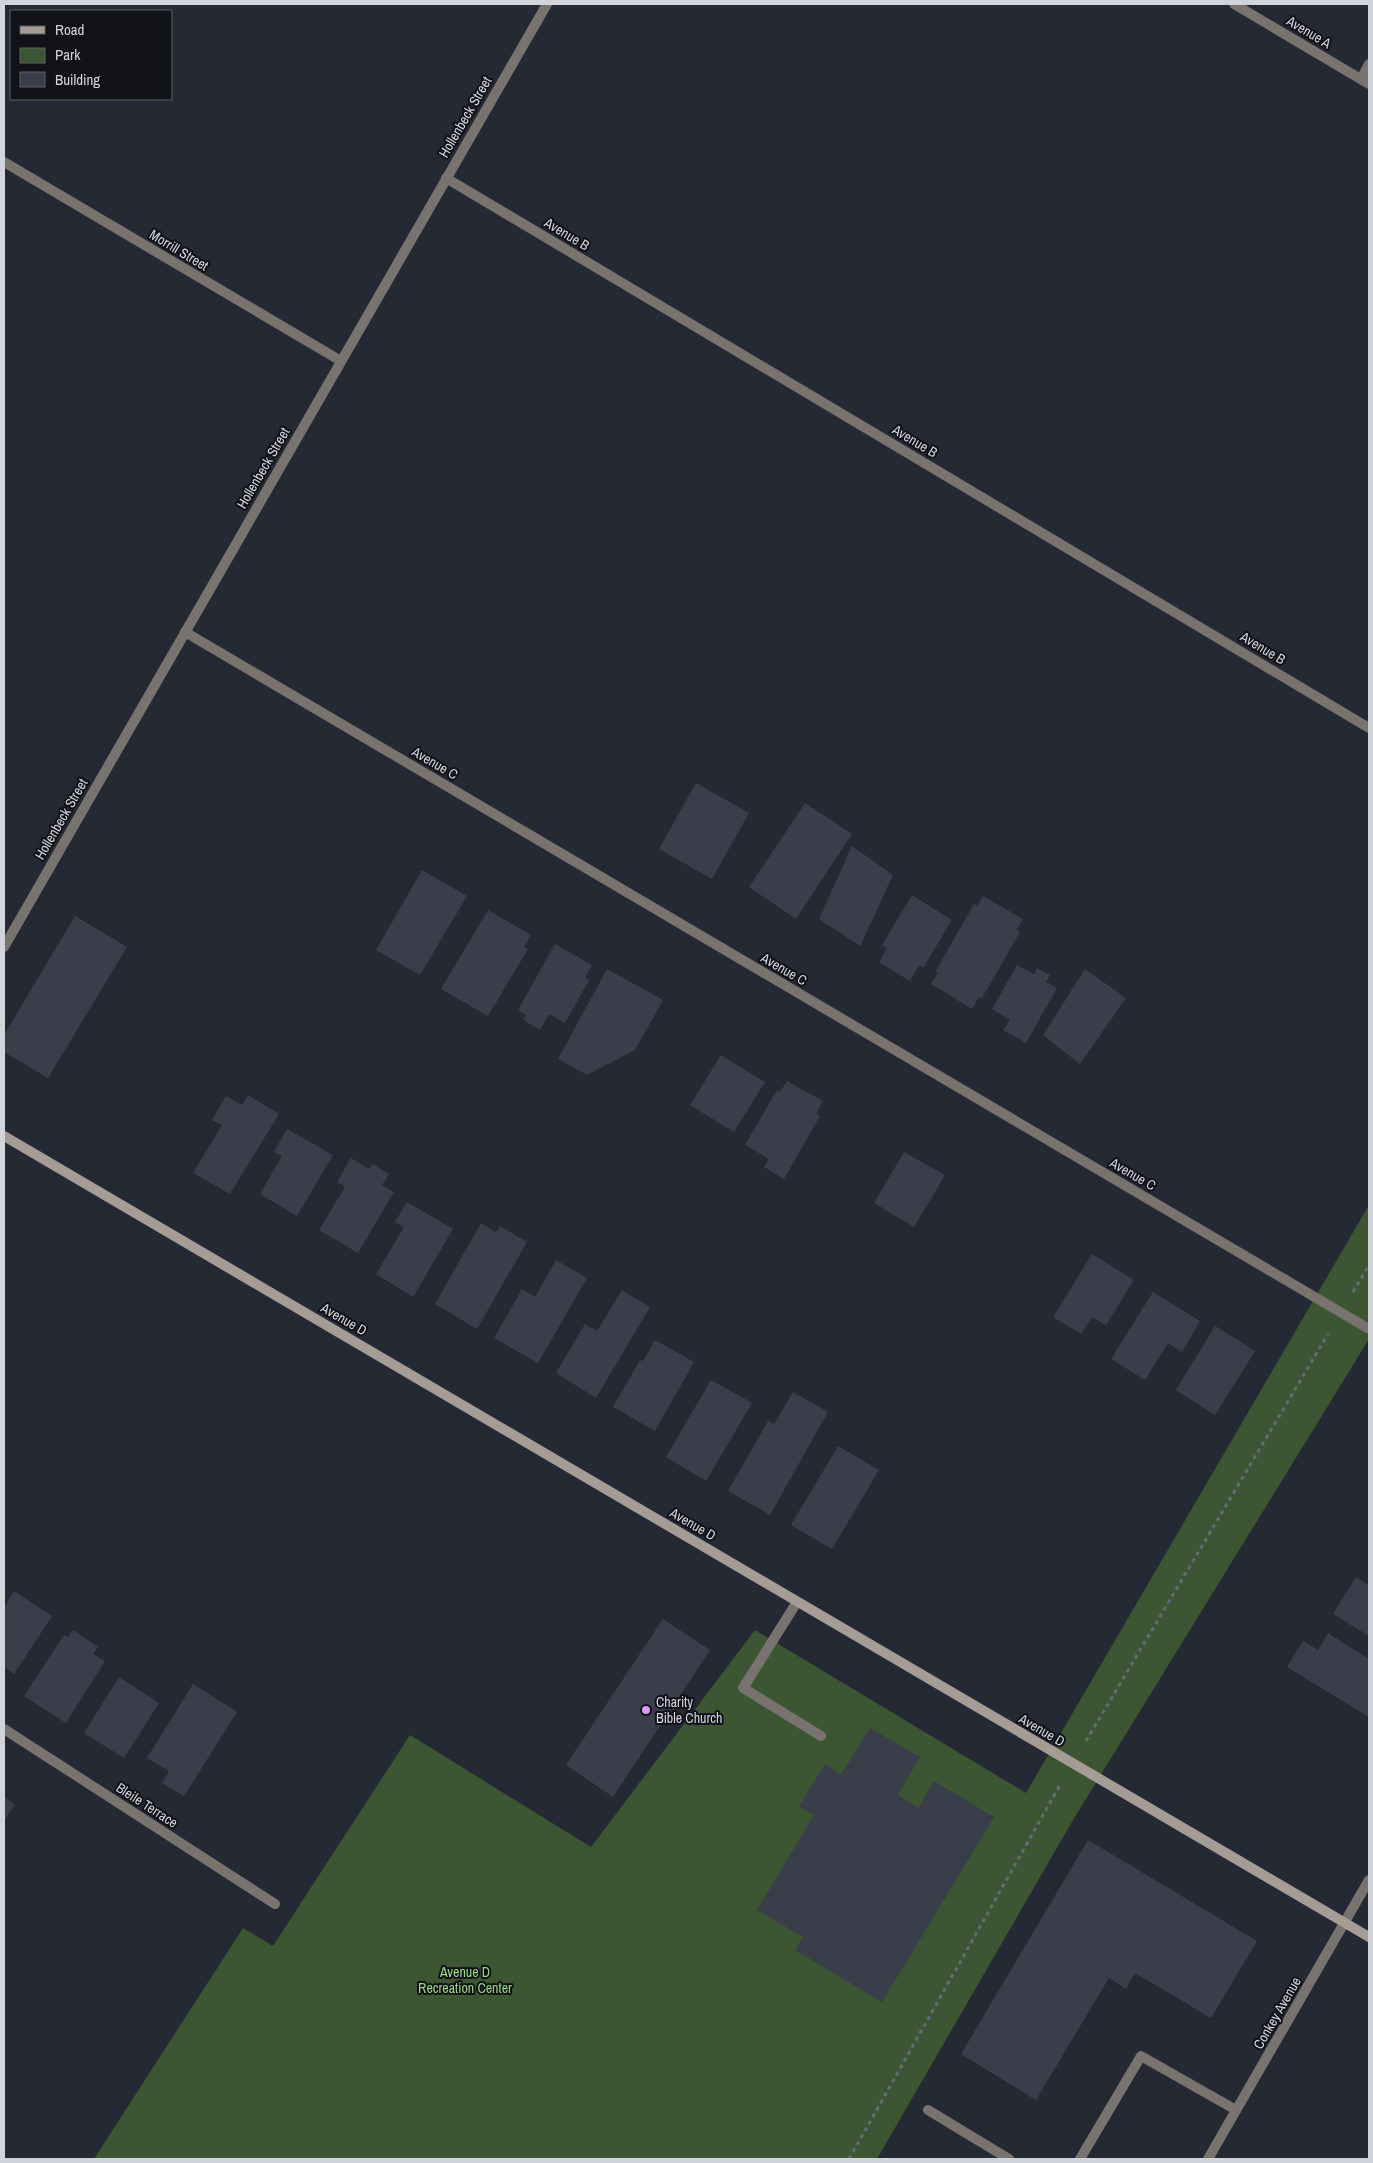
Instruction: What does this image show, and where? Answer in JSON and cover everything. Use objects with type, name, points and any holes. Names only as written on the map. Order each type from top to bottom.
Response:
[{"type":"street","name":"Hollenbeck Street","points":[[4,947],[546,4]]},
{"type":"street","name":"Avenue A","points":[[1234,4],[1365,82]]},
{"type":"street","points":[[1365,82],[1369,64]]},
{"type":"street","name":"Morrill Street","points":[[4,162],[340,362]]},
{"type":"street","name":"Avenue B","points":[[446,178],[1369,728]]},
{"type":"street","name":"Avenue C","points":[[185,632],[1369,1329]]},
{"type":"street","name":"Avenue D","points":[[4,1136],[1369,1936]]},
{"type":"street","points":[[798,1602],[743,1688],[821,1736]]},
{"type":"street","name":"Bleile Terrace","points":[[4,1729],[275,1904]]},
{"type":"street","name":"Conkey Avenue","points":[[1208,2159],[1369,1880]]},
{"type":"street","points":[[1080,2159],[1142,2056],[1236,2110]]},
{"type":"street","points":[[928,2110],[1009,2159]]},
{"type":"path","points":[[1353,1292],[1369,1265]]},
{"type":"path","points":[[1087,1740],[1325,1339]]},
{"type":"path","points":[[849,2159],[1058,1788]]},
{"type":"green space","name":"Avenue D Recreation Center","points":[[1369,1205],[1369,1339],[1073,1820],[877,2159],[94,2159],[243,1928],[273,1946],[410,1735],[591,1847],[755,1630],[1026,1793]]},
{"type":"building","points":[[696,783],[749,813],[712,879],[659,849]]},
{"type":"building","points":[[805,803],[852,834],[796,919],[749,887]]},
{"type":"building","points":[[852,846],[893,875],[860,946],[819,919]]},
{"type":"building","points":[[422,870],[467,896],[420,975],[376,950]]},
{"type":"building","points":[[912,895],[952,920],[923,968],[919,965],[910,981],[879,962],[887,948],[882,945]]},
{"type":"building","points":[[983,896],[1023,919],[1017,930],[1020,932],[982,998],[979,997],[972,1009],[931,984],[938,973],[935,972],[974,904],[977,906]]},
{"type":"building","points":[[488,910],[531,935],[524,947],[528,949],[488,1016],[441,989]]},
{"type":"building","points":[[75,916],[127,947],[48,1078],[4,1052],[4,1035]]},
{"type":"building","points":[[555,944],[592,965],[585,978],[589,980],[565,1023],[549,1014],[540,1030],[523,1020],[526,1015],[518,1010]]},
{"type":"building","points":[[1017,965],[1034,974],[1037,968],[1050,975],[1046,982],[1057,988],[1026,1043],[1003,1030],[1010,1020],[992,1009]]},
{"type":"building","points":[[607,969],[663,1000],[635,1050],[587,1075],[558,1059]]},
{"type":"building","points":[[1085,969],[1126,998],[1080,1064],[1043,1035]]},
{"type":"building","points":[[721,1055],[765,1082],[734,1132],[690,1105]]},
{"type":"building","points":[[787,1081],[823,1101],[816,1114],[820,1116],[784,1179],[764,1167],[769,1159],[745,1145],[777,1090],[780,1092]]},
{"type":"building","points":[[248,1095],[279,1114],[230,1194],[193,1173],[222,1125],[212,1120],[226,1096],[242,1105]]},
{"type":"building","points":[[287,1129],[333,1155],[297,1216],[260,1194],[282,1156],[274,1152]]},
{"type":"building","points":[[904,1152],[945,1175],[914,1227],[874,1203]]},
{"type":"building","points":[[351,1158],[369,1169],[373,1164],[389,1174],[382,1185],[394,1192],[358,1253],[319,1230],[345,1187],[337,1182]]},
{"type":"building","points":[[407,1202],[453,1229],[413,1297],[376,1274],[404,1227],[395,1222]]},
{"type":"building","points":[[481,1223],[496,1232],[500,1226],[527,1242],[477,1329],[435,1304]]},
{"type":"building","points":[[1092,1254],[1134,1280],[1106,1325],[1092,1317],[1081,1334],[1053,1317]]},
{"type":"building","points":[[556,1260],[587,1278],[538,1363],[494,1338],[522,1289],[535,1297]]},
{"type":"building","points":[[622,1290],[650,1307],[596,1398],[556,1373],[585,1324],[597,1331]]},
{"type":"building","points":[[1153,1292],[1200,1321],[1182,1352],[1168,1343],[1145,1380],[1111,1359]]},
{"type":"building","points":[[1215,1326],[1255,1351],[1215,1415],[1176,1390]]},
{"type":"building","points":[[655,1340],[694,1362],[655,1431],[613,1407],[640,1360],[643,1361]]},
{"type":"building","points":[[711,1380],[752,1403],[706,1481],[666,1457]]},
{"type":"building","points":[[793,1392],[828,1412],[770,1515],[728,1491],[768,1421],[774,1424]]},
{"type":"building","points":[[838,1446],[879,1470],[832,1549],[791,1525]]},
{"type":"building","points":[[1356,1577],[1369,1585],[1369,1636],[1333,1614]]},
{"type":"building","points":[[14,1591],[52,1616],[14,1674],[4,1667],[4,1607]]},
{"type":"building","points":[[663,1619],[710,1650],[613,1797],[566,1765]]},
{"type":"building","points":[[73,1630],[98,1647],[93,1654],[105,1661],[66,1723],[24,1696],[64,1635],[68,1637]]},
{"type":"building","points":[[1328,1633],[1369,1659],[1369,1717],[1287,1667],[1303,1641],[1318,1650]]},
{"type":"building","points":[[119,1677],[159,1703],[124,1758],[84,1733]]},
{"type":"building","points":[[193,1684],[237,1712],[184,1796],[162,1783],[169,1771],[147,1758]]},
{"type":"building","points":[[870,1728],[920,1757],[898,1795],[918,1808],[934,1781],[994,1817],[882,2002],[795,1950],[803,1937],[757,1910],[814,1815],[799,1806],[825,1764],[841,1775]]},
{"type":"building","points":[[4,1797],[15,1804],[4,1821]]},
{"type":"building","points":[[1088,1840],[1257,1941],[1211,2018],[1135,1973],[1126,1989],[1109,1978],[1036,2100],[961,2054]]},
{"type":"place","name":"Charity Bible Church","points":[[646,1710]]}]
